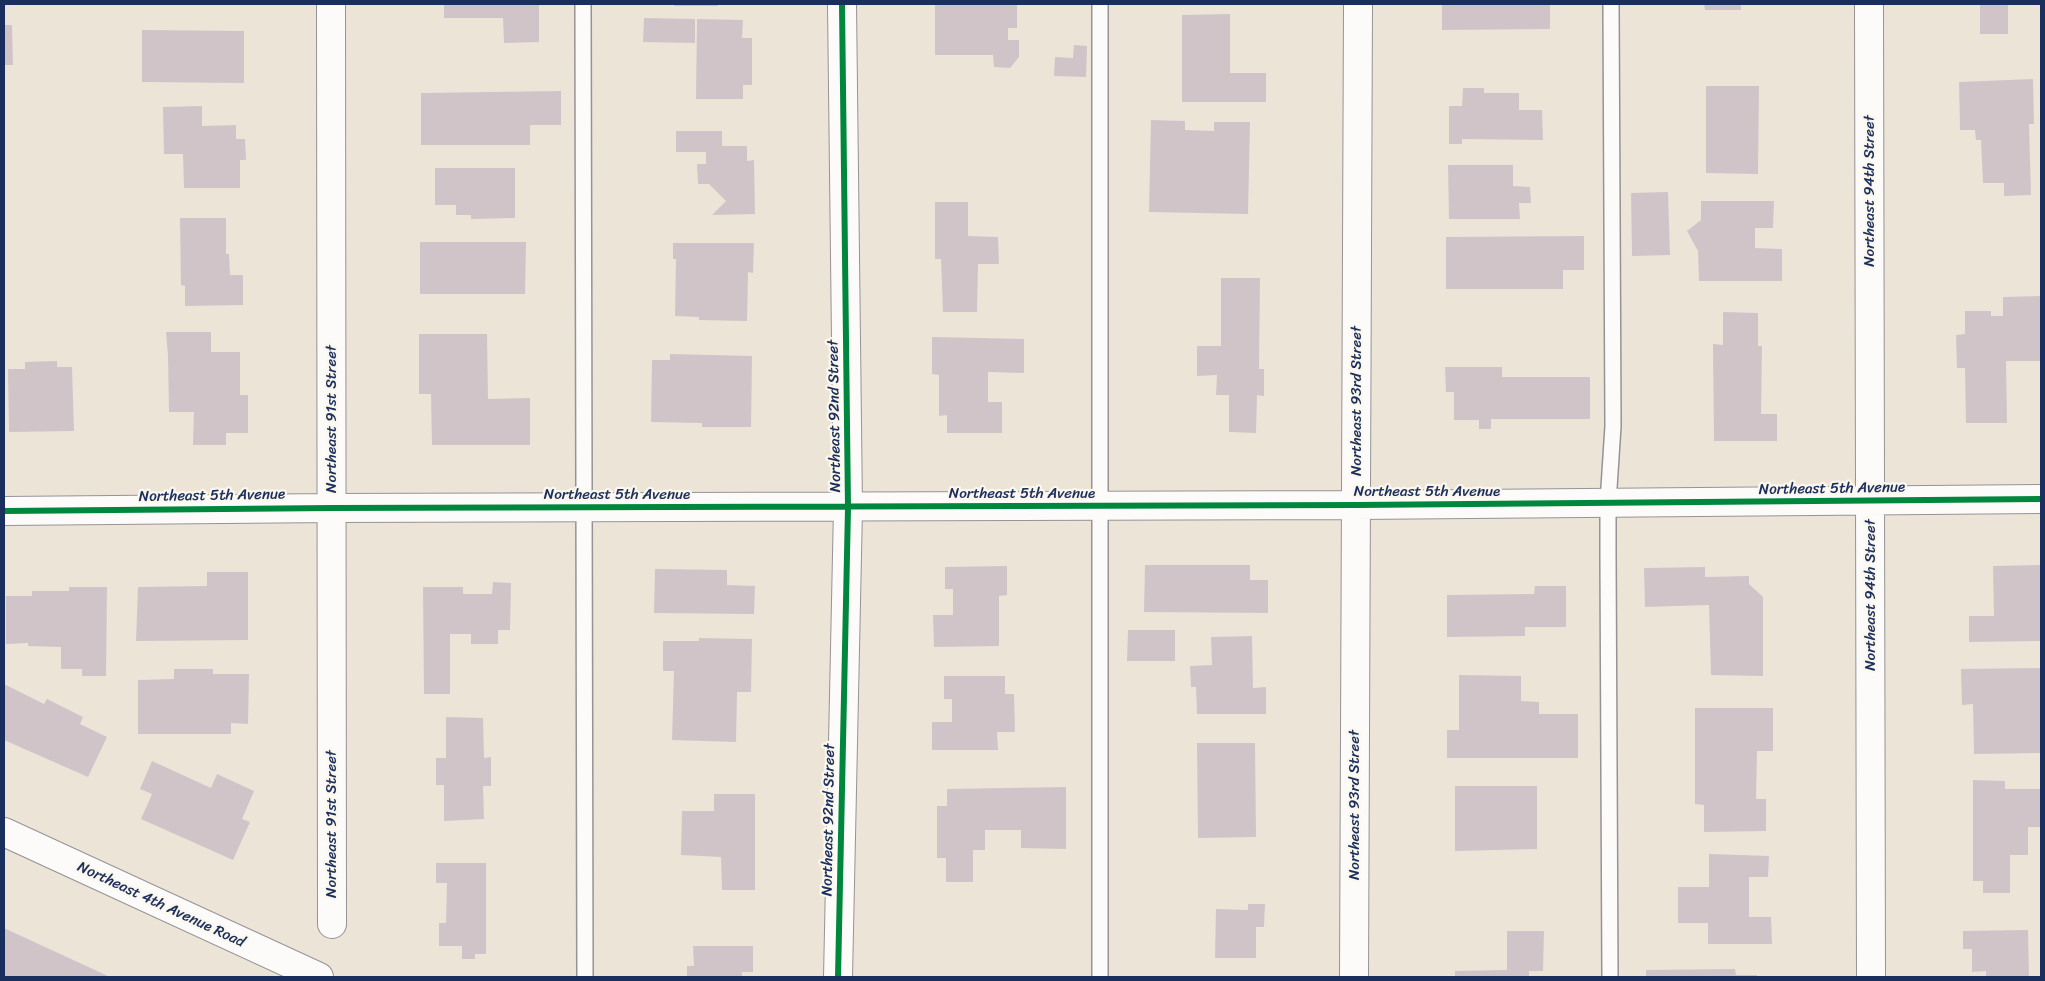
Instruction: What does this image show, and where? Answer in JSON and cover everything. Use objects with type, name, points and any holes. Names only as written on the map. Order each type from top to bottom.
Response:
[{"type":"street","name":"Northeast 91st Street","points":[[331,4],[332,924]]},
{"type":"street","name":"Northeast 92nd Street","points":[[838,977],[848,508],[842,4]]},
{"type":"street","name":"Northeast 93rd Street","points":[[1354,977],[1358,4]]},
{"type":"street","name":"Northeast 94th Street","points":[[1869,4],[1871,977]]},
{"type":"street","name":"Northeast 5th Avenue","points":[[4,511],[332,508],[848,508],[2041,499]]},
{"type":"street","name":"Northeast 4th Avenue Road","points":[[4,832],[318,977]]},
{"type":"lane","points":[[583,4],[585,977]]},
{"type":"lane","points":[[1100,4],[1100,977]]},
{"type":"lane","points":[[1610,977],[1608,503],[1613,426],[1611,4]]},
{"type":"building","points":[[444,4],[539,4],[539,42],[504,43],[503,18],[444,18]]},
{"type":"building","points":[[674,4],[718,4],[718,6],[674,6]]},
{"type":"building","points":[[935,4],[1017,4],[1017,28],[1008,28],[1008,40],[1019,40],[1019,57],[1010,68],[994,67],[993,55],[935,55]]},
{"type":"building","points":[[1442,4],[1550,4],[1550,29],[1442,30]]},
{"type":"building","points":[[1704,4],[1741,4],[1741,10],[1705,10]]},
{"type":"building","points":[[1980,4],[2008,4],[2008,34],[1980,34]]},
{"type":"building","points":[[1230,14],[1230,73],[1266,73],[1266,102],[1182,102],[1182,15]]},
{"type":"building","points":[[644,18],[695,19],[695,43],[643,42]]},
{"type":"building","points":[[697,19],[743,20],[742,38],[752,38],[752,85],[743,85],[743,99],[696,99]]},
{"type":"building","points":[[4,25],[12,25],[13,65],[4,65]]},
{"type":"building","points":[[142,30],[244,31],[244,83],[142,82]]},
{"type":"building","points":[[1074,45],[1087,46],[1086,77],[1054,76],[1055,57],[1073,58]]},
{"type":"building","points":[[2033,79],[2034,124],[2029,124],[2031,195],[2004,196],[2004,183],[1983,183],[1981,140],[1976,140],[1975,130],[1960,130],[1959,82]]},
{"type":"building","points":[[1706,86],[1759,86],[1758,174],[1706,173]]},
{"type":"building","points":[[1463,88],[1484,88],[1484,93],[1519,93],[1519,110],[1542,110],[1543,140],[1462,139],[1462,144],[1449,144],[1449,106],[1462,106]]},
{"type":"building","points":[[561,91],[561,125],[530,125],[530,145],[421,145],[421,93]]},
{"type":"building","points":[[202,106],[202,126],[236,125],[236,139],[245,139],[246,160],[240,160],[240,188],[184,188],[183,154],[164,154],[163,107]]},
{"type":"building","points":[[1151,120],[1185,121],[1185,130],[1214,131],[1214,122],[1250,122],[1248,214],[1149,212]]},
{"type":"building","points":[[676,131],[722,131],[722,146],[747,146],[747,161],[754,160],[755,214],[712,215],[726,201],[709,184],[698,184],[697,164],[706,164],[706,152],[676,152]]},
{"type":"building","points":[[1448,165],[1513,165],[1513,186],[1530,187],[1531,203],[1519,203],[1520,219],[1449,219]]},
{"type":"building","points":[[435,168],[515,168],[515,218],[471,219],[471,215],[456,215],[456,205],[435,205]]},
{"type":"building","points":[[1668,192],[1670,255],[1632,256],[1631,193]]},
{"type":"building","points":[[1701,201],[1774,201],[1773,228],[1755,228],[1755,248],[1782,249],[1782,281],[1699,281],[1698,251],[1687,231],[1701,220]]},
{"type":"building","points":[[935,202],[968,202],[968,236],[998,237],[999,264],[978,264],[977,312],[943,312],[941,259],[935,259]]},
{"type":"building","points":[[180,218],[226,218],[226,254],[229,254],[230,275],[243,275],[243,305],[185,306],[185,286],[181,285]]},
{"type":"building","points":[[1584,236],[1584,270],[1563,270],[1563,289],[1446,289],[1446,237]]},
{"type":"building","points":[[420,242],[526,242],[525,294],[420,294]]},
{"type":"building","points":[[673,243],[754,243],[753,273],[748,272],[747,321],[699,320],[699,317],[675,316],[676,259],[673,259]]},
{"type":"building","points":[[1221,278],[1260,278],[1259,369],[1264,369],[1264,396],[1257,395],[1256,433],[1229,432],[1229,395],[1216,395],[1217,375],[1197,376],[1197,346],[1221,346]]},
{"type":"building","points":[[2041,296],[2041,361],[2006,361],[2007,423],[1966,423],[1965,368],[1957,368],[1956,335],[1965,334],[1965,311],[1991,311],[1991,316],[2003,316],[2003,297]]},
{"type":"building","points":[[1723,312],[1758,313],[1758,346],[1762,346],[1761,414],[1777,414],[1777,441],[1714,441],[1713,344],[1723,345]]},
{"type":"building","points":[[166,332],[211,332],[211,352],[240,352],[240,395],[248,395],[248,433],[226,433],[226,445],[193,445],[194,412],[169,412]]},
{"type":"building","points":[[419,334],[487,334],[488,399],[530,398],[530,445],[432,445],[431,394],[419,394]]},
{"type":"building","points":[[932,337],[1024,339],[1024,373],[988,372],[988,402],[1002,402],[1002,433],[947,433],[947,415],[939,416],[939,375],[932,374]]},
{"type":"building","points":[[670,354],[752,356],[751,427],[702,427],[702,423],[651,422],[652,360],[670,360]]},
{"type":"building","points":[[57,361],[57,367],[72,367],[74,431],[9,432],[8,369],[25,369],[25,362]]},
{"type":"building","points":[[1445,367],[1502,367],[1502,377],[1590,377],[1590,419],[1491,419],[1491,429],[1479,429],[1479,420],[1454,420],[1454,392],[1446,392]]},
{"type":"building","points":[[1145,565],[1250,565],[1250,580],[1268,580],[1268,613],[1144,612]]},
{"type":"building","points":[[2041,565],[2041,641],[1969,642],[1969,616],[1994,616],[1993,566]]},
{"type":"building","points":[[1007,566],[1007,595],[999,596],[999,646],[934,647],[933,615],[953,615],[953,589],[945,589],[945,567]]},
{"type":"building","points":[[1705,567],[1705,577],[1749,576],[1749,584],[1763,597],[1763,676],[1711,675],[1709,605],[1645,607],[1644,568]]},
{"type":"building","points":[[655,569],[727,570],[727,585],[755,586],[754,614],[654,613]]},
{"type":"building","points":[[207,572],[248,572],[248,640],[136,641],[138,587],[207,586]]},
{"type":"building","points":[[493,582],[511,583],[510,630],[498,630],[498,644],[471,644],[471,634],[450,634],[450,694],[424,694],[423,587],[463,587],[463,594],[492,594]]},
{"type":"building","points":[[1535,586],[1566,586],[1566,627],[1525,627],[1525,636],[1447,637],[1447,595],[1534,594]]},
{"type":"building","points":[[69,587],[107,587],[106,676],[82,676],[82,669],[61,669],[61,647],[28,646],[28,643],[6,644],[6,596],[32,596],[32,591],[69,591]]},
{"type":"building","points":[[1128,630],[1175,630],[1175,661],[1127,661]]},
{"type":"building","points":[[1252,636],[1253,688],[1266,687],[1266,714],[1197,714],[1196,687],[1191,687],[1190,666],[1212,665],[1211,637]]},
{"type":"building","points":[[699,638],[752,639],[751,692],[737,692],[736,742],[672,740],[674,671],[663,671],[663,641],[699,641]]},
{"type":"building","points":[[2041,668],[2041,753],[1974,754],[1973,704],[1962,705],[1961,669]]},
{"type":"building","points":[[174,669],[213,669],[213,674],[249,674],[248,724],[231,723],[231,734],[138,734],[138,680],[174,679]]},
{"type":"building","points":[[1459,675],[1521,676],[1521,701],[1539,702],[1539,714],[1578,714],[1578,758],[1447,758],[1447,730],[1459,730]]},
{"type":"building","points":[[944,676],[1005,676],[1005,694],[1014,694],[1015,732],[997,732],[998,750],[932,750],[932,722],[952,722],[952,699],[944,699]]},
{"type":"building","points":[[4,684],[44,704],[47,699],[83,717],[80,724],[107,737],[88,777],[4,740]]},
{"type":"building","points":[[1695,708],[1773,708],[1773,751],[1757,751],[1756,799],[1766,799],[1766,831],[1704,832],[1704,805],[1695,804]]},
{"type":"building","points":[[446,717],[483,718],[484,758],[491,757],[491,786],[483,786],[484,819],[444,821],[444,785],[436,785],[436,758],[446,758]]},
{"type":"building","points":[[1197,743],[1255,743],[1256,837],[1198,838]]},
{"type":"building","points":[[152,761],[211,788],[217,774],[254,791],[242,819],[250,822],[233,860],[141,819],[152,794],[140,789]]},
{"type":"building","points":[[1973,780],[2005,781],[2005,789],[2041,789],[2041,827],[2028,827],[2028,855],[2010,855],[2010,893],[1983,893],[1983,881],[1973,881]]},
{"type":"building","points":[[1455,786],[1537,786],[1537,849],[1455,851]]},
{"type":"building","points":[[1066,787],[1066,849],[1021,848],[1021,830],[985,830],[985,850],[973,850],[973,882],[946,882],[946,858],[937,858],[937,806],[947,806],[947,789]]},
{"type":"building","points":[[714,794],[755,794],[755,890],[722,890],[721,857],[681,855],[682,811],[714,811]]},
{"type":"building","points":[[1709,854],[1769,856],[1768,877],[1749,877],[1749,917],[1771,917],[1772,944],[1708,944],[1708,923],[1678,923],[1678,887],[1709,887]]},
{"type":"building","points":[[436,863],[486,863],[486,954],[475,954],[475,959],[462,959],[462,946],[439,946],[439,923],[446,923],[447,883],[436,883]]},
{"type":"building","points":[[1248,904],[1265,904],[1264,927],[1256,927],[1256,958],[1215,958],[1216,909],[1248,910]]},
{"type":"building","points":[[4,928],[110,977],[4,977]]},
{"type":"building","points":[[2028,930],[2029,977],[1986,977],[1986,971],[1972,972],[1972,949],[1963,949],[1963,931]]},
{"type":"building","points":[[1507,931],[1544,931],[1543,971],[1529,971],[1529,977],[1455,977],[1455,971],[1507,970]]},
{"type":"building","points":[[693,946],[753,946],[753,972],[742,972],[742,977],[687,977],[687,966],[694,966]]},
{"type":"building","points":[[1735,969],[1736,975],[1757,975],[1757,977],[1646,977],[1646,970]]},
{"type":"cycle path","points":[[838,977],[848,508],[842,4]]},
{"type":"cycle path","points":[[4,511],[333,508],[1357,505],[2041,499]]}]
